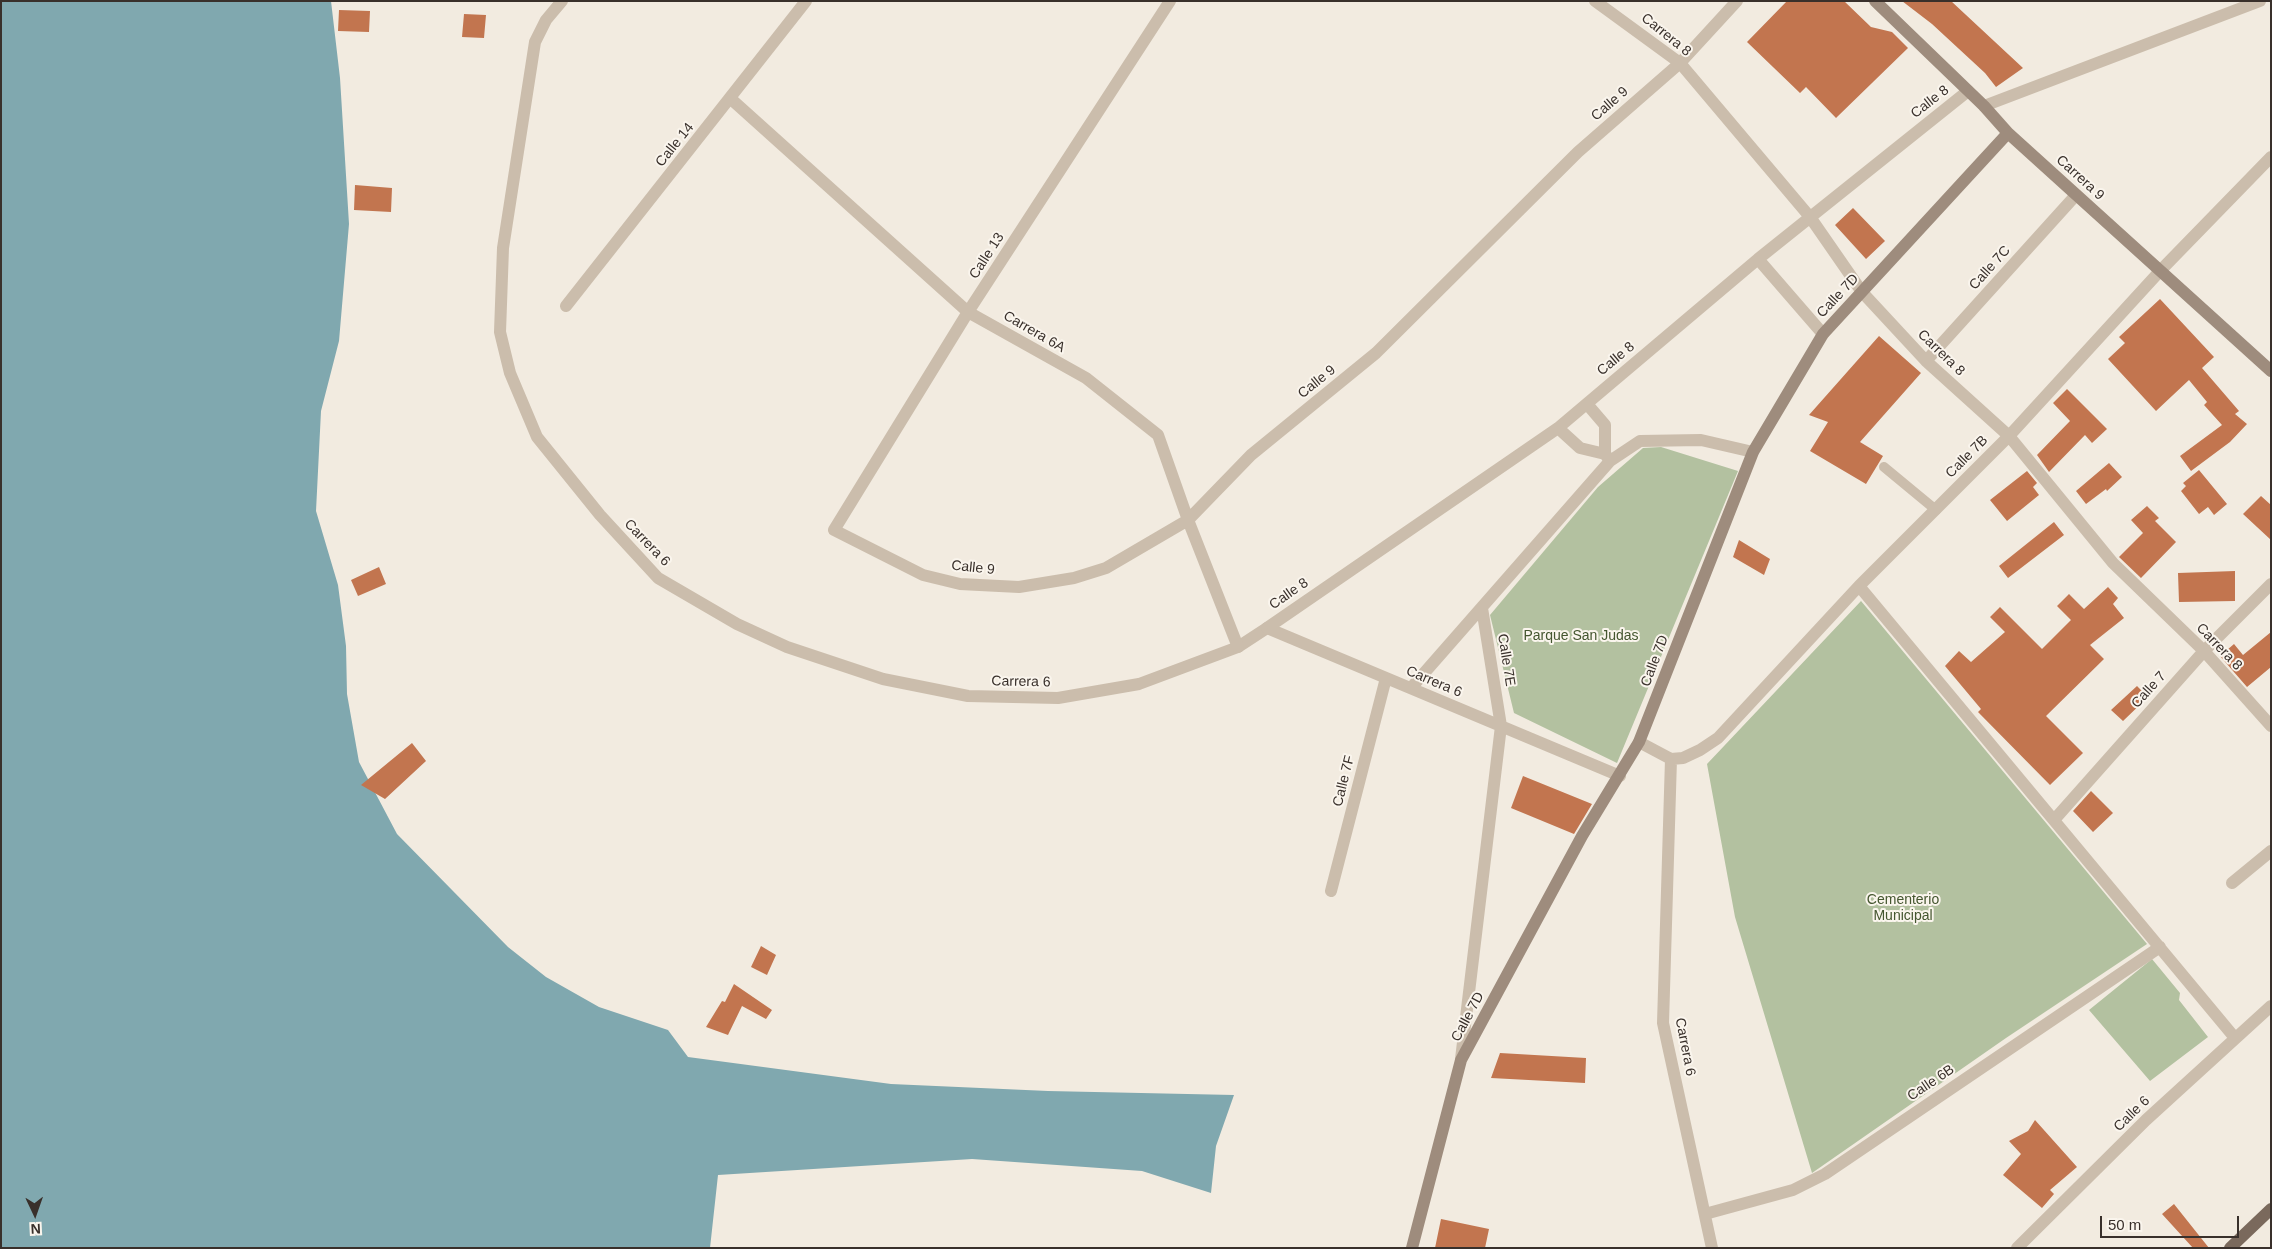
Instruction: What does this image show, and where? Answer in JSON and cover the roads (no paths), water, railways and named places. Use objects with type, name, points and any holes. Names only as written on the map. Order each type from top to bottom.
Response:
[{"type":"main road","name":"Carrera 9","points":[[1875,1],[1984,106],[2008,133],[2271,371]]},
{"type":"main road","name":"Calle 7D","points":[[1412,1248],[1461,1060],[1582,836],[1639,742],[1753,452],[1823,334],[2008,133]]},
{"type":"main road","points":[[2230,1248],[2271,1209]]},
{"type":"street","name":"Carrera 6","points":[[562,1],[546,20],[535,42],[503,248],[500,332],[510,373],[537,437],[600,516],[658,578],[736,624],[787,647],[883,679],[929,690],[968,696],[1058,698],[1139,684],[1238,646],[1267,628],[1620,776]]},
{"type":"street","name":"Calle 14","points":[[566,306],[731,99],[806,1]]},
{"type":"street","name":"Calle 13","points":[[834,530],[968,312],[1170,1]]},
{"type":"street","name":"Carrera 8","points":[[1595,1],[1680,63],[1810,217],[1862,292],[1926,361],[2009,436],[2113,563],[2204,651],[2271,726]]},
{"type":"street","name":"Calle 9","points":[[834,530],[923,575],[960,584],[1020,587],[1074,578],[1106,568],[1188,520],[1251,455],[1376,353],[1578,152],[1680,63],[1737,1]]},
{"type":"street","points":[[1984,106],[2260,1]]},
{"type":"street","name":"Calle 8","points":[[1267,628],[1558,428],[1810,217],[1968,91]]},
{"type":"street","name":"Carrera 6A","points":[[731,99],[968,312],[1086,378],[1158,435],[1188,520],[1238,646]]},
{"type":"street","name":"Calle 7B","points":[[1671,759],[1683,758],[1718,738],[1860,586],[2009,436],[2160,271],[2271,157]]},
{"type":"street","name":"Calle 7C","points":[[1926,361],[2076,195]]},
{"type":"street","points":[[1758,260],[1823,334]]},
{"type":"street","points":[[1587,404],[1605,426],[1607,458]]},
{"type":"street","points":[[1558,428],[1580,448],[1607,458]]},
{"type":"street","points":[[1411,688],[1482,608],[1607,458],[1640,441],[1702,440],[1753,452]]},
{"type":"street","name":"Calle 7","points":[[2054,820],[2204,651],[2271,584]]},
{"type":"street","points":[[1860,586],[2235,1038]]},
{"type":"street","name":"Calle 7E","points":[[1461,1060],[1501,726],[1482,608]]},
{"type":"street","name":"Calle 7F","points":[[1331,891],[1386,678]]},
{"type":"street","points":[[1639,742],[1671,759]]},
{"type":"street","name":"Carrera 6","points":[[1671,759],[1663,1023],[1712,1248]]},
{"type":"street","points":[[2232,883],[2271,851]]},
{"type":"street","name":"Calle 6B","points":[[1705,1214],[1792,1190],[1824,1174],[2160,947]]},
{"type":"street","name":"Calle 6","points":[[2018,1248],[2146,1120],[2271,1006]]},
{"type":"lane","points":[[1884,467],[1936,510]]},
{"type":"water","points":[[1,1],[331,1],[340,78],[349,224],[339,341],[321,411],[316,511],[338,585],[346,646],[347,694],[359,762],[397,834],[508,947],[546,977],[599,1007],[668,1030],[688,1057],[891,1084],[1048,1091],[1234,1095],[1216,1146],[1211,1193],[1142,1171],[972,1159],[718,1175],[710,1248],[1,1248]]},
{"type":"park label","name":"Parque San Judas","points":[[1581,636]]},
{"type":"park label","name":"Cementerio Municipal","points":[[1903,908]]}]
